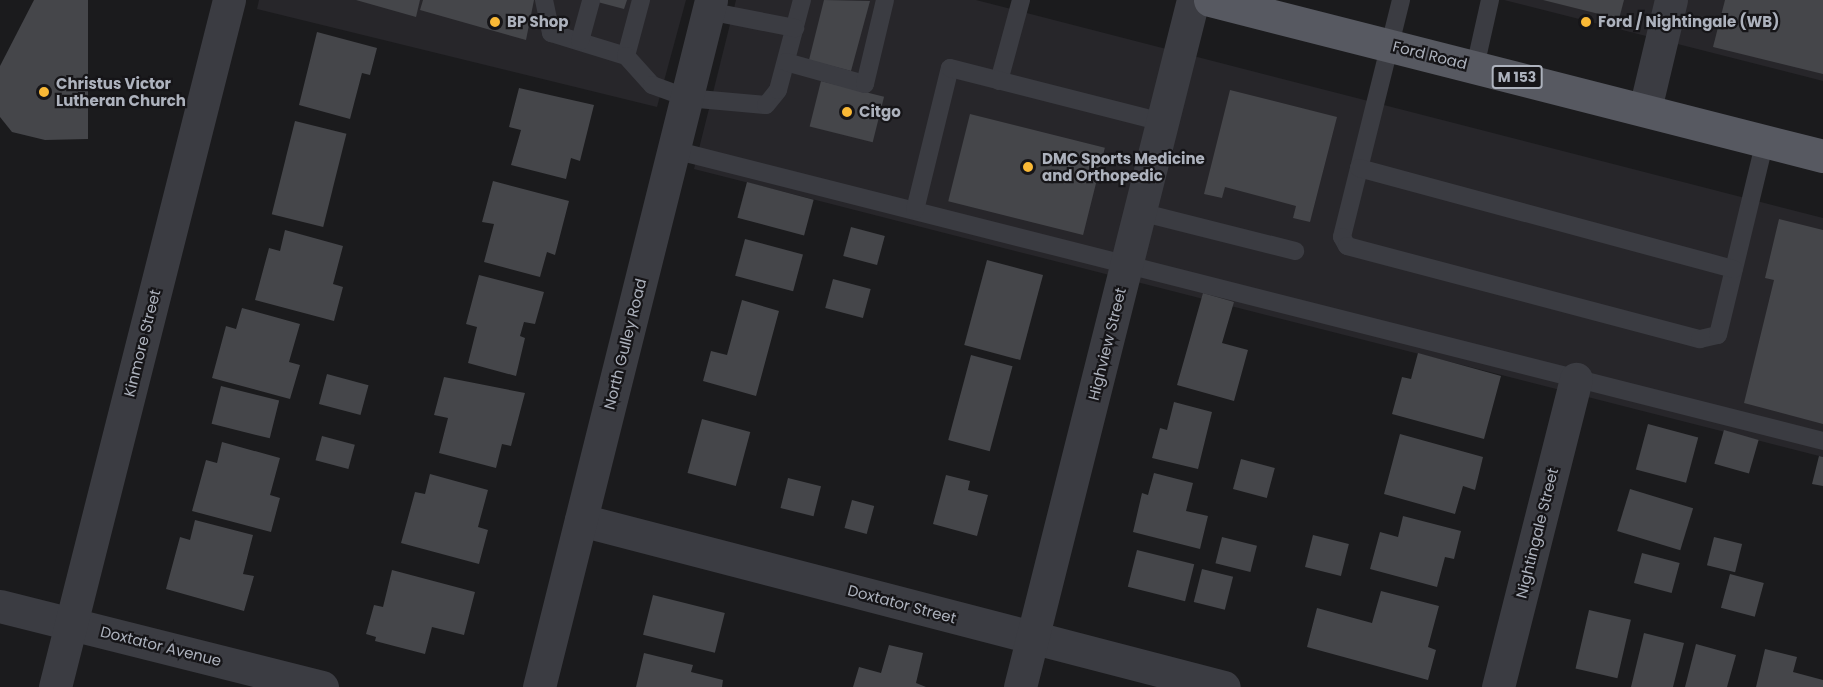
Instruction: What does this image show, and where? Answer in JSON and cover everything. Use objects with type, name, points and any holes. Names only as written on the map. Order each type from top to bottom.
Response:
[{"type":"main road","name":"Ford Road","points":[[1210,0],[1823,156]]},
{"type":"street","name":"Kinmore Street","points":[[55,687],[229,0]]},
{"type":"street","name":"Highview Street","points":[[1020,687],[1193,0]]},
{"type":"street","points":[[1645,109],[1671,0]]},
{"type":"street","name":"North Gulley Road","points":[[539,687],[710,5]]},
{"type":"street","name":"Nightingale Street","points":[[1498,687],[1576,379]]},
{"type":"street","name":"Doxtator Street","points":[[581,520],[1224,687]]},
{"type":"street","name":"Doxtator Avenue","points":[[0,606],[322,687]]},
{"type":"lane","points":[[544,0],[551,33],[626,56],[652,86],[687,98],[766,105],[778,90],[802,0]]},
{"type":"lane","points":[[626,56],[641,0]]},
{"type":"lane","points":[[786,62],[864,84],[885,0]]},
{"type":"lane","points":[[999,81],[1021,0]]},
{"type":"lane","points":[[1401,0],[1342,237],[1347,246],[1700,339],[1718,335],[1765,141]]},
{"type":"lane","points":[[1475,66],[1490,0]]},
{"type":"lane","points":[[580,41],[591,1]]},
{"type":"lane","points":[[710,5],[795,28]]},
{"type":"lane","points":[[915,210],[951,68],[1162,122]]},
{"type":"lane","points":[[674,150],[1823,441]]},
{"type":"lane","points":[[1359,168],[1734,269]]},
{"type":"lane","points":[[1140,212],[1295,251]]},
{"type":"shaded area","points":[[259,0],[686,0],[657,107],[257,9]]},
{"type":"shaded area","points":[[736,0],[976,0],[1823,218],[1823,457],[694,169]]},
{"type":"shaded area","points":[[1504,0],[1823,0],[1823,81]]},
{"type":"building","name":"Christus Victor Lutheran Church","points":[[34,0],[88,0],[88,139],[45,140],[12,132],[0,117],[0,66]]},
{"type":"building","points":[[356,0],[420,0],[416,17]]},
{"type":"building","name":"BP Shop","points":[[423,0],[534,0],[526,40],[420,10]]},
{"type":"building","points":[[590,0],[627,0],[624,9]]},
{"type":"building","points":[[824,0],[870,1],[851,71],[809,60]]},
{"type":"building","points":[[1543,0],[1624,0],[1619,19]]},
{"type":"building","points":[[1725,0],[1823,0],[1823,74],[1713,47]]},
{"type":"building","points":[[317,32],[377,48],[370,75],[362,73],[350,119],[299,105]]},
{"type":"building","name":"Citgo","points":[[821,81],[884,97],[873,142],[810,127]]},
{"type":"building","points":[[519,88],[594,105],[580,161],[571,158],[566,179],[511,165],[521,130],[509,127]]},
{"type":"building","points":[[1230,90],[1337,117],[1310,222],[1293,218],[1296,206],[1225,187],[1222,198],[1204,194]]},
{"type":"building","name":"DMC Sports Medicine and Orthopedic","points":[[970,114],[1105,148],[1083,235],[948,201]]},
{"type":"building","points":[[295,121],[346,134],[323,227],[272,214]]},
{"type":"building","points":[[493,181],[569,201],[555,255],[547,252],[540,277],[484,262],[494,224],[482,222]]},
{"type":"building","points":[[747,182],[814,200],[804,236],[737,218]]},
{"type":"building","points":[[1779,219],[1823,230],[1823,424],[1744,403],[1774,280],[1765,278]]},
{"type":"building","points":[[851,227],[885,236],[877,265],[843,256]]},
{"type":"building","points":[[285,230],[343,246],[333,284],[343,287],[334,321],[255,300],[269,248],[280,251]]},
{"type":"building","points":[[745,239],[803,255],[793,291],[735,276]]},
{"type":"building","points":[[987,260],[1043,275],[1020,360],[964,345]]},
{"type":"building","points":[[479,275],[544,292],[535,324],[524,322],[520,336],[525,338],[516,376],[468,363],[477,327],[466,324]]},
{"type":"building","points":[[833,279],[871,289],[863,318],[825,308]]},
{"type":"building","points":[[1203,293],[1234,302],[1222,343],[1248,350],[1234,401],[1177,385]]},
{"type":"building","points":[[742,300],[779,311],[756,396],[703,381],[711,351],[727,355]]},
{"type":"building","points":[[242,308],[300,324],[289,362],[300,365],[290,399],[212,378],[226,326],[236,329]]},
{"type":"building","points":[[1418,353],[1501,376],[1484,439],[1392,414],[1402,377],[1411,379]]},
{"type":"building","points":[[971,355],[1013,366],[990,451],[948,440]]},
{"type":"building","points":[[327,374],[369,385],[361,415],[319,404]]},
{"type":"building","points":[[444,377],[525,393],[511,446],[502,444],[496,468],[439,453],[448,418],[434,415]]},
{"type":"building","points":[[221,386],[279,401],[270,438],[212,424]]},
{"type":"building","points":[[1174,402],[1212,412],[1198,469],[1152,458],[1160,428],[1167,430]]},
{"type":"building","points":[[702,419],[750,432],[736,486],[688,473]]},
{"type":"building","points":[[1648,424],[1698,437],[1686,483],[1636,469]]},
{"type":"building","points":[[1724,430],[1759,440],[1749,474],[1714,464]]},
{"type":"building","points":[[1400,434],[1483,457],[1475,490],[1463,486],[1455,514],[1384,494]]},
{"type":"building","points":[[322,436],[355,445],[348,469],[316,460]]},
{"type":"building","points":[[222,442],[280,458],[270,495],[280,498],[271,532],[192,511],[206,460],[217,463]]},
{"type":"building","points":[[1819,456],[1823,457],[1823,486],[1812,484]]},
{"type":"building","points":[[1241,459],[1275,468],[1267,498],[1233,489]]},
{"type":"building","points":[[1154,473],[1193,483],[1186,511],[1208,516],[1200,549],[1133,532],[1142,493],[1148,495]]},
{"type":"building","points":[[430,474],[488,490],[478,527],[488,530],[479,564],[401,543],[415,492],[425,494]]},
{"type":"building","points":[[946,475],[970,481],[968,490],[988,495],[977,536],[933,524]]},
{"type":"building","points":[[788,478],[821,486],[813,516],[781,508]]},
{"type":"building","points":[[1630,489],[1693,508],[1680,550],[1617,531]]},
{"type":"building","points":[[852,500],[874,506],[867,534],[844,528]]},
{"type":"building","points":[[1403,516],[1461,531],[1454,559],[1445,557],[1437,587],[1370,569],[1380,532],[1398,537]]},
{"type":"building","points":[[195,520],[253,535],[243,574],[254,576],[244,611],[166,589],[180,537],[190,540]]},
{"type":"building","points":[[1313,535],[1349,544],[1341,576],[1305,567]]},
{"type":"building","points":[[1222,537],[1257,546],[1250,572],[1215,563]]},
{"type":"building","points":[[1714,537],[1742,544],[1735,572],[1707,565]]},
{"type":"building","points":[[1137,550],[1194,564],[1185,601],[1128,587]]},
{"type":"building","points":[[1642,553],[1680,563],[1672,593],[1634,583]]},
{"type":"building","points":[[1202,569],[1233,577],[1225,610],[1194,602]]},
{"type":"building","points":[[392,570],[475,592],[464,635],[432,627],[425,654],[375,641],[376,637],[366,634],[374,605],[383,607]]},
{"type":"building","points":[[1730,574],[1764,583],[1755,617],[1721,608]]},
{"type":"building","points":[[1381,591],[1439,606],[1428,647],[1436,650],[1428,680],[1307,647],[1317,608],[1372,623]]},
{"type":"building","points":[[653,595],[725,613],[715,653],[643,635]]},
{"type":"building","points":[[1589,610],[1631,620],[1617,678],[1576,668]]},
{"type":"building","points":[[1644,633],[1684,643],[1673,687],[1631,687]]},
{"type":"building","points":[[1696,644],[1736,655],[1727,687],[1685,687]]},
{"type":"building","points":[[889,645],[923,653],[916,683],[926,687],[853,687],[859,667],[881,673]]},
{"type":"building","points":[[1765,649],[1797,657],[1793,672],[1823,680],[1823,687],[1756,687]]},
{"type":"building","points":[[644,653],[693,665],[691,672],[723,680],[722,687],[636,687]]},
{"type":"place","name":"BP Shop","points":[[495,22]]},
{"type":"place","name":"Ford / Nightingale (WB)","points":[[1586,22]]},
{"type":"place","name":"Christus Victor Lutheran Church","points":[[44,92]]},
{"type":"place","name":"Citgo","points":[[847,112]]},
{"type":"place","name":"DMC Sports Medicine and Orthopedic","points":[[1028,167]]}]
